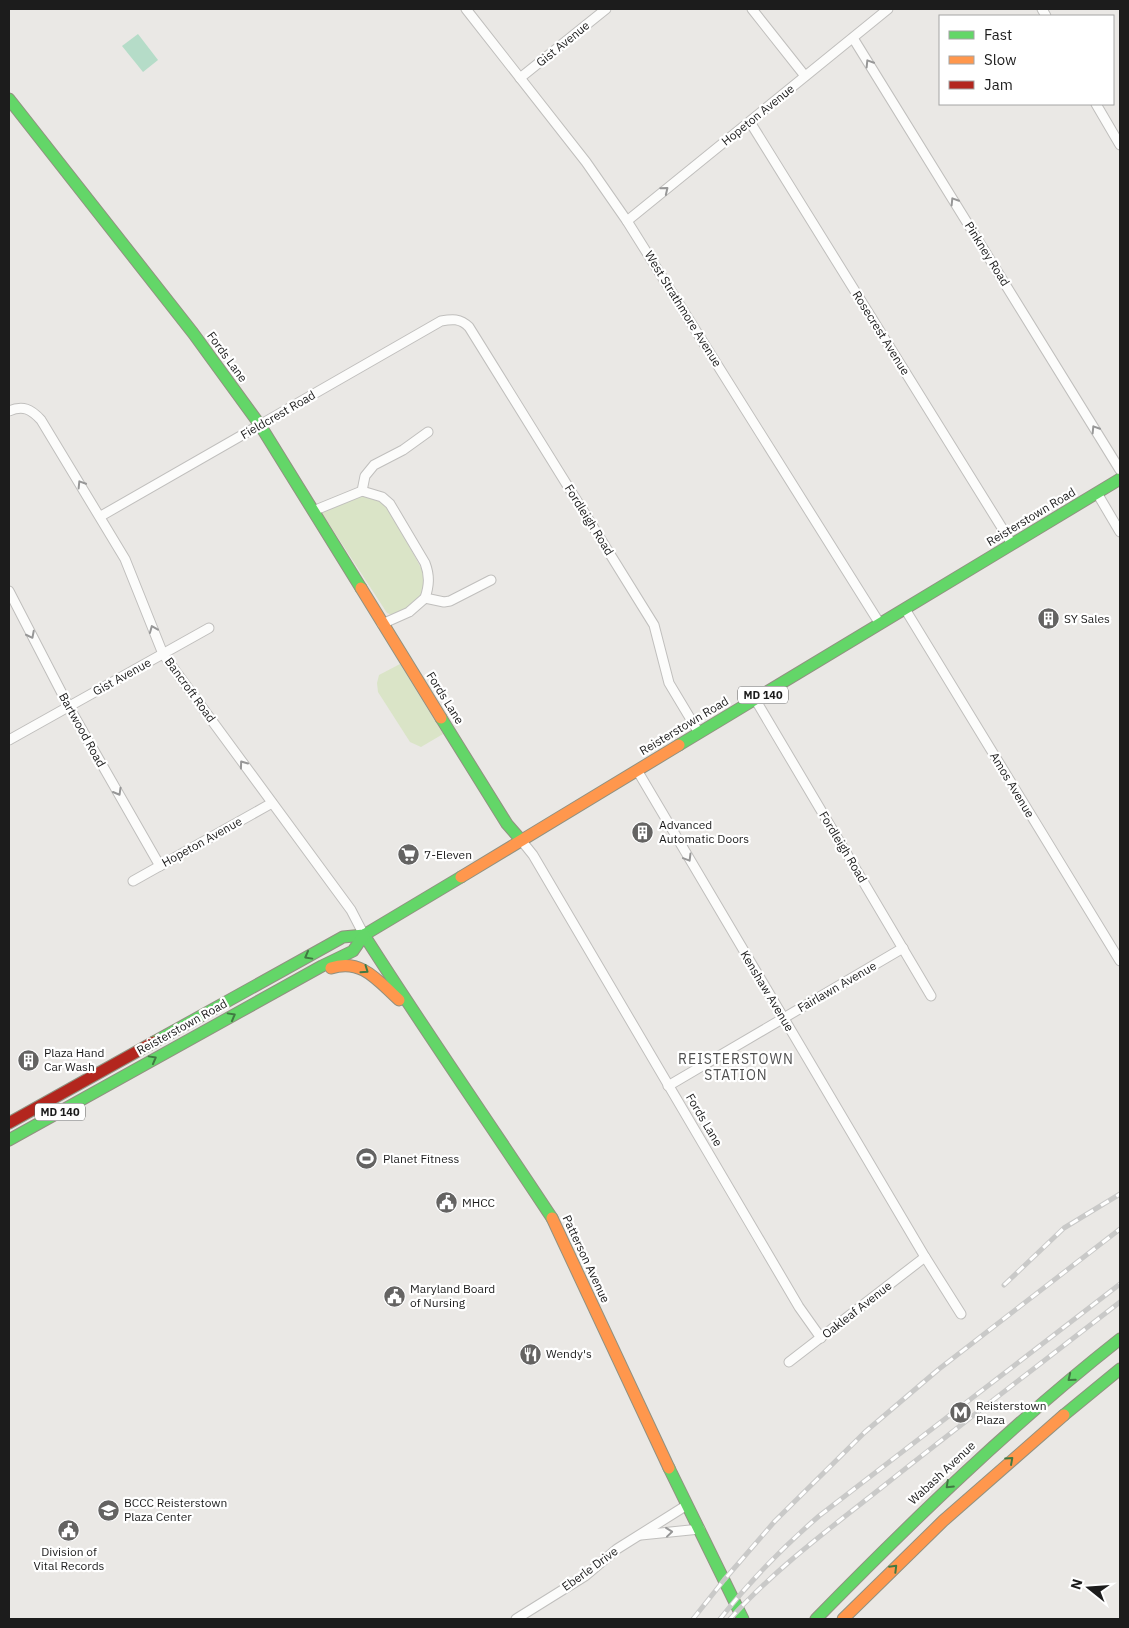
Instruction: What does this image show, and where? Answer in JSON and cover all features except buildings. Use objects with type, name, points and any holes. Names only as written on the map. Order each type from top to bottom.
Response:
[{"type":"main road","name":"Fords Lane","points":[[9,99],[193,333],[260,425],[507,824],[521,840]]},
{"type":"main road","name":"Reisterstown Road","points":[[9,1140],[322,966],[353,951],[364,935],[1120,479]]},
{"type":"main road","name":"Reisterstown Road","points":[[9,1122],[342,937],[364,935]]},
{"type":"main road","name":"Patterson Avenue","points":[[364,935],[412,1011],[460,1078],[552,1219],[743,1619]]},
{"type":"main road","points":[[256,1003],[297,986],[336,966],[353,964],[366,971],[412,1011]]},
{"type":"main road","points":[[88,1096],[102,1081],[128,1066],[129,1056]]},
{"type":"main road","name":"Wabash Avenue","points":[[816,1619],[946,1487],[1016,1424],[1120,1339]]},
{"type":"main road","points":[[845,1619],[928,1535],[1026,1446],[1120,1369]]},
{"type":"main road","points":[[728,1589],[735,1619]]},
{"type":"main road","points":[[728,1589],[746,1614],[752,1619]]},
{"type":"main road","points":[[805,1619],[844,1590]]},
{"type":"street","name":"West Strathmore Avenue","points":[[466,9],[586,162],[627,220],[880,624]]},
{"type":"street","name":"Gist Avenue","points":[[520,78],[606,9]]},
{"type":"street","points":[[752,9],[804,76]]},
{"type":"street","name":"Hopeton Avenue","points":[[627,220],[888,9]]},
{"type":"street","name":"Pinkney Road","points":[[853,38],[1120,470]]},
{"type":"street","points":[[1097,105],[1120,145]]},
{"type":"street","name":"Rosecrest Avenue","points":[[750,122],[1012,544]]},
{"type":"street","name":"Fieldcrest Road","points":[[101,516],[441,321],[457,319]]},
{"type":"street","name":"Fordleigh Road","points":[[457,319],[469,327],[654,625],[669,683],[699,733]]},
{"type":"street","name":"Bancroft Road","points":[[9,411],[24,408],[36,414],[41,420],[101,516],[125,559],[163,654],[351,910],[364,935]]},
{"type":"street","points":[[362,491],[365,476],[374,466],[428,432]]},
{"type":"street","points":[[313,511],[362,491],[382,497],[390,504],[428,571],[428,589],[424,598],[409,612],[382,624]]},
{"type":"street","points":[[1097,493],[1120,532]]},
{"type":"street","points":[[424,598],[444,602],[450,601],[491,580]]},
{"type":"street","name":"Bartwood Road","points":[[9,591],[68,707],[160,866]]},
{"type":"street","name":"Amos Avenue","points":[[905,609],[1120,961]]},
{"type":"street","name":"Gist Avenue","points":[[9,740],[209,628]]},
{"type":"street","name":"Fordleigh Road","points":[[755,699],[931,996]]},
{"type":"street","name":"Kenshaw Avenue","points":[[637,770],[783,1019],[961,1314]]},
{"type":"street","name":"Hopeton Avenue","points":[[133,881],[272,803]]},
{"type":"street","name":"Fords Lane","points":[[521,840],[533,855],[799,1307],[821,1338]]},
{"type":"street","name":"Fairlawn Avenue","points":[[668,1086],[903,948]]},
{"type":"street","name":"Oakleaf Avenue","points":[[789,1362],[925,1257]]},
{"type":"street","name":"Eberle Drive","points":[[516,1619],[585,1576],[616,1549],[687,1505]]},
{"type":"street","name":"Eberle Drive","points":[[638,1536],[700,1529]]},
{"type":"green space","points":[[138,34],[158,60],[143,72],[122,46]]},
{"type":"green space","points":[[366,495],[378,499],[388,507],[426,577],[422,592],[416,602],[412,606],[392,615],[387,613],[320,510]]},
{"type":"green space","points":[[400,664],[443,734],[421,747],[410,742],[378,692],[377,683],[379,675]]},
{"type":"railway","points":[[1004,1285],[1064,1228],[1120,1194]]},
{"type":"railway","points":[[693,1619],[775,1521],[865,1432],[939,1369],[1120,1229]]},
{"type":"railway","points":[[720,1619],[767,1565],[819,1516],[1120,1284]]},
{"type":"railway","points":[[730,1619],[765,1583],[822,1535],[1120,1302]]},
{"type":"traffic: fast","points":[[9,99],[193,333],[260,425],[361,588]]},
{"type":"traffic: fast","points":[[679,745],[1120,479]]},
{"type":"traffic: fast","points":[[441,718],[507,824],[521,840]]},
{"type":"traffic: fast","points":[[154,1042],[343,937],[364,935],[461,877]]},
{"type":"traffic: fast","points":[[364,935],[552,1218]]},
{"type":"traffic: fast","points":[[9,1140],[322,966],[353,951],[364,935]]},
{"type":"traffic: fast","points":[[816,1619],[1001,1439],[1120,1339]]},
{"type":"traffic: fast","points":[[1064,1415],[1120,1369]]},
{"type":"traffic: fast","points":[[669,1468],[743,1619]]},
{"type":"traffic: slow","points":[[361,588],[441,718]]},
{"type":"traffic: slow","points":[[461,877],[679,745]]},
{"type":"traffic: slow","points":[[331,968],[352,966],[361,969],[369,973],[399,1000]]},
{"type":"traffic: slow","points":[[552,1218],[669,1468]]},
{"type":"traffic: slow","points":[[843,1619],[943,1521],[1064,1415]]},
{"type":"traffic: jam","points":[[9,1123],[154,1042]]},
{"type":"place","name":"SY Sales","points":[[1048,619]]},
{"type":"place","name":"Advanced Automatic Doors","points":[[643,832]]},
{"type":"place","name":"7-Eleven","points":[[408,855]]},
{"type":"place","name":"Plaza Hand Car Wash","points":[[28,1060]]},
{"type":"place","name":"Planet Fitness","points":[[367,1159]]},
{"type":"place","name":"MHCC","points":[[446,1203]]},
{"type":"place","name":"Maryland Board of Nursing","points":[[394,1296]]},
{"type":"place","name":"Wendy's","points":[[530,1354]]},
{"type":"place","name":"Reisterstown Plaza","points":[[960,1413]]},
{"type":"place","name":"BCCC Reisterstown Plaza Center","points":[[108,1510]]},
{"type":"place","name":"Division of Vital Records","points":[[69,1531]]},
{"type":"district","name":"REISTERSTOWN STATION","points":[[736,1068]]}]
